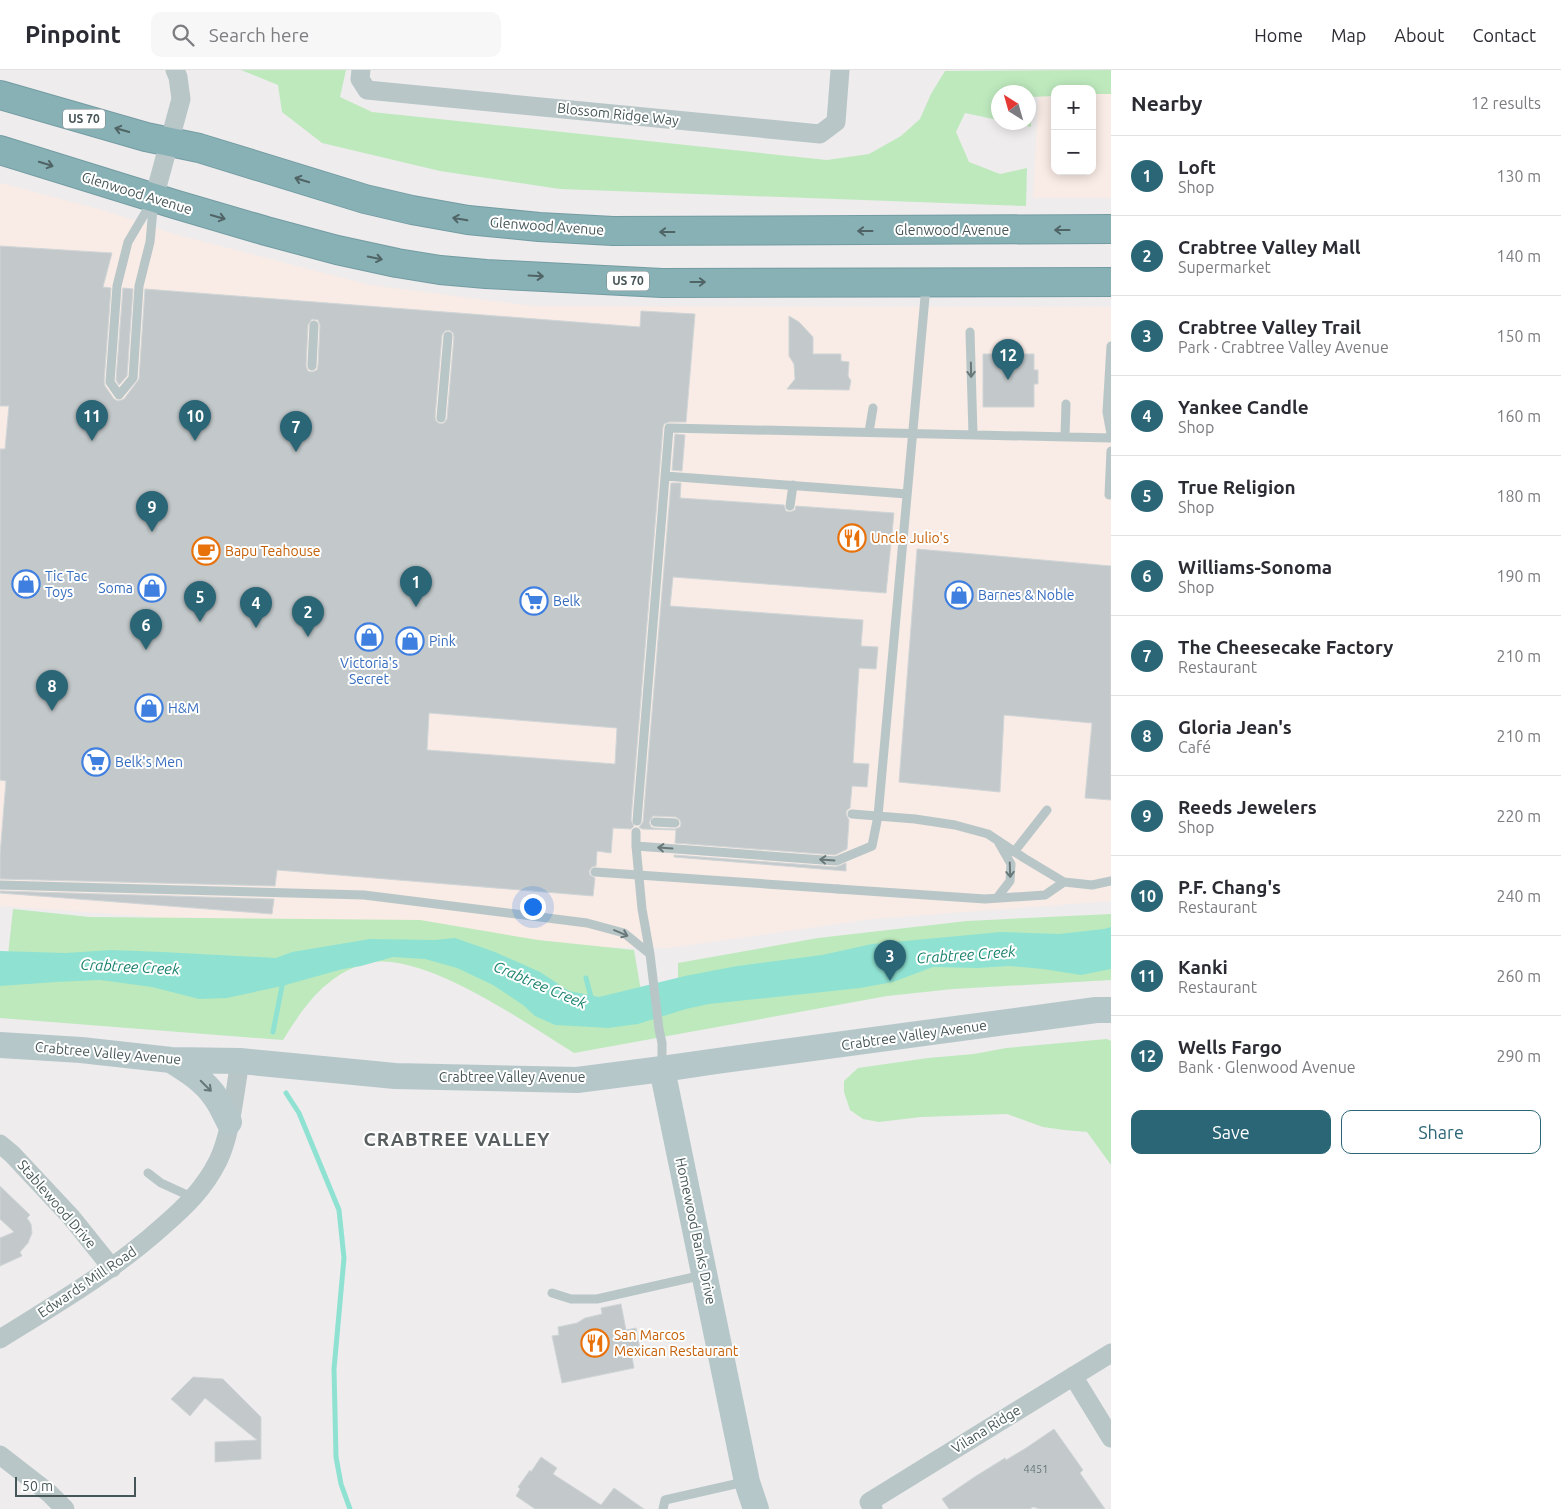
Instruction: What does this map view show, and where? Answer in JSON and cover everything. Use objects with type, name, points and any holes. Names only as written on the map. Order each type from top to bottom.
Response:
[{"type":"highway","name":"Glenwood Avenue","points":[[0,95],[146,137],[198,148],[364,199],[468,220],[539,227],[633,232],[1111,229]]},
{"type":"highway","name":"Glenwood Avenue","points":[[0,150],[154,198],[338,250],[440,270],[486,274],[662,282],[1111,282]]},
{"type":"street","points":[[154,198],[181,99],[176,70]]},
{"type":"street","name":"Blossom Ridge Way","points":[[362,70],[360,79],[367,90],[820,134],[836,122],[840,70]]},
{"type":"street","name":"Crabtree Valley Avenue","points":[[0,1045],[81,1050],[171,1060],[240,1061],[395,1076],[577,1080],[1076,1013],[1111,1010]]},
{"type":"street","points":[[171,1060],[198,1078],[210,1090],[229,1122]]},
{"type":"street","name":"Edwards Mill Road","points":[[0,1339],[112,1268],[194,1198],[219,1160],[229,1122],[240,1061]]},
{"type":"street","name":"Homewood Banks Drive","points":[[662,1070],[747,1482],[756,1509]]},
{"type":"street","name":"Stablewood Drive","points":[[0,1144],[12,1154],[71,1217],[112,1268]]},
{"type":"street","name":"Vilana Ridge","points":[[873,1509],[869,1502],[1111,1353]]},
{"type":"street","points":[[1073,1376],[1111,1438]]},
{"type":"street","points":[[0,1455],[65,1509]]},
{"type":"lane","points":[[154,198],[150,242],[139,286],[133,378],[119,395],[110,382],[117,286],[128,242],[154,198]]},
{"type":"lane","points":[[636,846],[836,861],[872,846],[878,816],[927,282]]},
{"type":"lane","points":[[312,366],[314,325]]},
{"type":"lane","points":[[970,332],[973,434]]},
{"type":"lane","points":[[441,418],[448,336]]},
{"type":"lane","points":[[636,821],[670,428],[1111,436],[1107,412],[1111,346]]},
{"type":"lane","points":[[1065,436],[1066,404]]},
{"type":"lane","points":[[869,432],[873,408]]},
{"type":"lane","points":[[1109,495],[1111,450]]},
{"type":"lane","points":[[666,476],[907,494]]},
{"type":"lane","points":[[790,506],[793,485]]},
{"type":"lane","points":[[1014,852],[1048,810]]},
{"type":"lane","points":[[852,814],[915,819],[955,825],[988,834],[1064,882],[1092,885],[1111,881]]},
{"type":"lane","points":[[655,822],[675,823]]},
{"type":"lane","points":[[636,832],[642,909],[662,1044],[662,1070]]},
{"type":"lane","points":[[997,898],[1010,881],[1011,864],[998,841]]},
{"type":"lane","points":[[595,872],[985,899],[1045,895],[1064,882]]},
{"type":"lane","points":[[0,885],[364,895],[587,923],[624,933],[650,954]]},
{"type":"lane","points":[[148,1173],[161,1183],[194,1198]]},
{"type":"lane","points":[[552,1293],[572,1299],[597,1299],[705,1274]]},
{"type":"lane","points":[[663,1509],[665,1500],[747,1482]]},
{"type":"shaded area","points":[[241,70],[346,70],[340,97],[372,112],[827,160],[869,154],[901,136],[920,119],[931,94],[945,71],[1111,70],[1111,94],[1096,94],[1096,85],[1051,85],[1051,96],[1036,97],[1036,85],[991,85],[991,119],[965,113],[956,132],[969,162],[1000,174],[1027,168],[1026,206],[560,189],[440,171],[322,143],[282,112],[278,85]]},
{"type":"shaded area","points":[[1039,85],[1051,86],[1051,175],[1096,175],[1096,87],[1111,88],[1111,198],[1033,198]]},
{"type":"shaded area","points":[[0,183],[106,211],[174,234],[370,285],[533,306],[1111,307],[1111,901],[872,919],[669,948],[528,946],[0,906]]},
{"type":"shaded area","points":[[13,909],[90,917],[420,920],[538,940],[634,950],[641,991],[678,988],[678,963],[818,938],[967,921],[1111,914],[1111,980],[953,989],[887,996],[574,1053],[503,1008],[445,978],[417,968],[391,962],[368,963],[340,974],[318,992],[299,1015],[283,1040],[0,1018],[0,955],[8,955]]},
{"type":"shaded area","points":[[1107,1039],[1111,1041],[1111,1165],[1087,1132],[1043,1127],[1007,1114],[921,1117],[879,1122],[863,1119],[850,1110],[844,1092],[844,1081],[858,1068],[928,1058],[974,1054],[1006,1048]]},
{"type":"water","name":"Crabtree Creek","points":[[1111,927],[1111,969],[1081,975],[1009,966],[977,968],[933,967],[893,982],[860,988],[709,1004],[638,1024],[608,1028],[555,1025],[535,1016],[523,1005],[493,985],[457,968],[425,959],[393,957],[282,986],[227,998],[199,999],[152,987],[100,980],[0,986],[0,951],[65,953],[111,950],[276,958],[292,952],[370,939],[435,940],[455,938],[495,952],[540,972],[569,991],[599,997],[685,976],[737,966],[822,955],[872,944],[1001,932],[1059,934]]},
{"type":"building","points":[[0,246],[112,253],[103,287],[111,288],[104,382],[114,399],[118,401],[124,399],[139,379],[145,289],[640,327],[641,311],[695,314],[686,422],[669,422],[664,424],[663,427],[631,820],[634,826],[631,829],[613,828],[611,853],[597,851],[596,866],[592,867],[589,871],[590,875],[595,878],[593,896],[277,870],[275,886],[0,879],[6,781],[0,780],[0,449],[5,449],[9,406],[0,406]],"holes":[[[312,319],[318,320],[320,325],[318,366],[317,370],[312,372],[308,371],[306,366],[308,325]],[[449,330],[453,333],[454,337],[447,419],[444,423],[440,424],[436,421],[435,417],[442,335],[445,331]],[[429,713],[617,728],[615,764],[427,750]]]},
{"type":"building","points":[[123,288],[133,289],[127,376],[119,385],[116,380]]},
{"type":"building","points":[[789,316],[799,322],[813,337],[813,354],[841,354],[841,361],[849,362],[848,376],[851,381],[849,390],[787,389],[795,379],[794,364],[789,356]]},
{"type":"building","points":[[983,354],[1034,354],[1034,370],[1038,370],[1038,384],[1034,384],[1034,407],[983,407]]},
{"type":"building","points":[[675,434],[685,435],[682,471],[672,470]]},
{"type":"building","points":[[671,483],[681,483],[680,498],[784,505],[786,511],[790,512],[795,510],[796,506],[894,513],[886,593],[673,577],[670,606],[863,620],[861,646],[878,647],[876,669],[859,668],[853,763],[869,764],[867,787],[852,786],[850,808],[846,814],[849,820],[847,849],[835,855],[675,843],[676,830],[642,829],[639,827],[643,822]],"holes":[[[653,816],[676,817],[680,820],[681,824],[680,827],[675,829],[654,828],[651,827],[649,822]]]},
{"type":"building","points":[[917,549],[1111,566],[1111,800],[1085,798],[1092,723],[1004,715],[1000,792],[899,782]]},
{"type":"building","points":[[674,855],[836,867],[846,863],[846,871],[674,857]]},
{"type":"building","points":[[0,891],[274,899],[272,914],[0,893]]},
{"type":"building","points":[[0,1186],[30,1215],[27,1218],[31,1224],[32,1233],[28,1243],[20,1252],[22,1256],[0,1266],[0,1238],[14,1232],[0,1219]]},
{"type":"building","points":[[621,1304],[626,1330],[636,1328],[640,1349],[631,1351],[634,1368],[562,1383],[552,1336],[559,1335],[558,1327],[577,1323],[585,1318],[602,1314],[601,1308]]},
{"type":"building","points":[[193,1377],[223,1379],[261,1417],[261,1459],[215,1462],[215,1442],[257,1440],[205,1398],[190,1416],[171,1399]]},
{"type":"building","points":[[1054,1429],[1083,1470],[1080,1473],[1105,1509],[1040,1509],[1033,1507],[1030,1509],[949,1509],[942,1499],[976,1476],[1005,1458],[1006,1460],[1026,1448]]},
{"type":"building","points":[[541,1457],[557,1468],[553,1474],[601,1505],[614,1488],[644,1509],[535,1509],[516,1496],[520,1489],[518,1487]]},
{"type":"waterway","name":"Crabtree Creek","points":[[586,978],[592,1001]]},
{"type":"waterway","points":[[273,1032],[283,981]]},
{"type":"waterway","points":[[286,1093],[299,1113],[339,1210],[344,1258],[334,1369],[336,1457],[341,1484],[350,1509]]},
{"type":"place","name":"Wells Fargo","points":[[1008,380]]},
{"type":"place","name":"Kanki","points":[[92,441]]},
{"type":"place","name":"P.F. Chang's","points":[[195,441]]},
{"type":"place","name":"The Cheesecake Factory","points":[[296,452]]},
{"type":"place","name":"Reeds Jewelers","points":[[152,532]]},
{"type":"place","name":"Uncle Julio's","points":[[852,538]]},
{"type":"place","name":"Bapu Teahouse","points":[[206,551]]},
{"type":"place","name":"Tic Tac Toys","points":[[26,584]]},
{"type":"place","name":"Soma","points":[[152,588]]},
{"type":"place","name":"Barnes & Noble","points":[[959,595]]},
{"type":"place","name":"Belk","points":[[534,601]]},
{"type":"place","name":"Loft","points":[[416,607]]},
{"type":"place","name":"True Religion","points":[[200,622]]},
{"type":"place","name":"Yankee Candle","points":[[256,628]]},
{"type":"place","name":"Crabtree Valley Mall","points":[[308,637]]},
{"type":"place","name":"Victoria's Secret","points":[[369,637]]},
{"type":"place","name":"Pink","points":[[410,641]]},
{"type":"place","name":"Williams-Sonoma","points":[[146,650]]},
{"type":"place","name":"H&M","points":[[149,708]]},
{"type":"place","name":"Gloria Jean's","points":[[52,711]]},
{"type":"place","name":"Belk's Men","points":[[96,762]]},
{"type":"place","name":"Crabtree Valley Trail","points":[[890,981]]},
{"type":"place","name":"San Marcos Mexican Restaurant","points":[[595,1343]]},
{"type":"district","name":"CRABTREE VALLEY","points":[[457,1139]]}]
